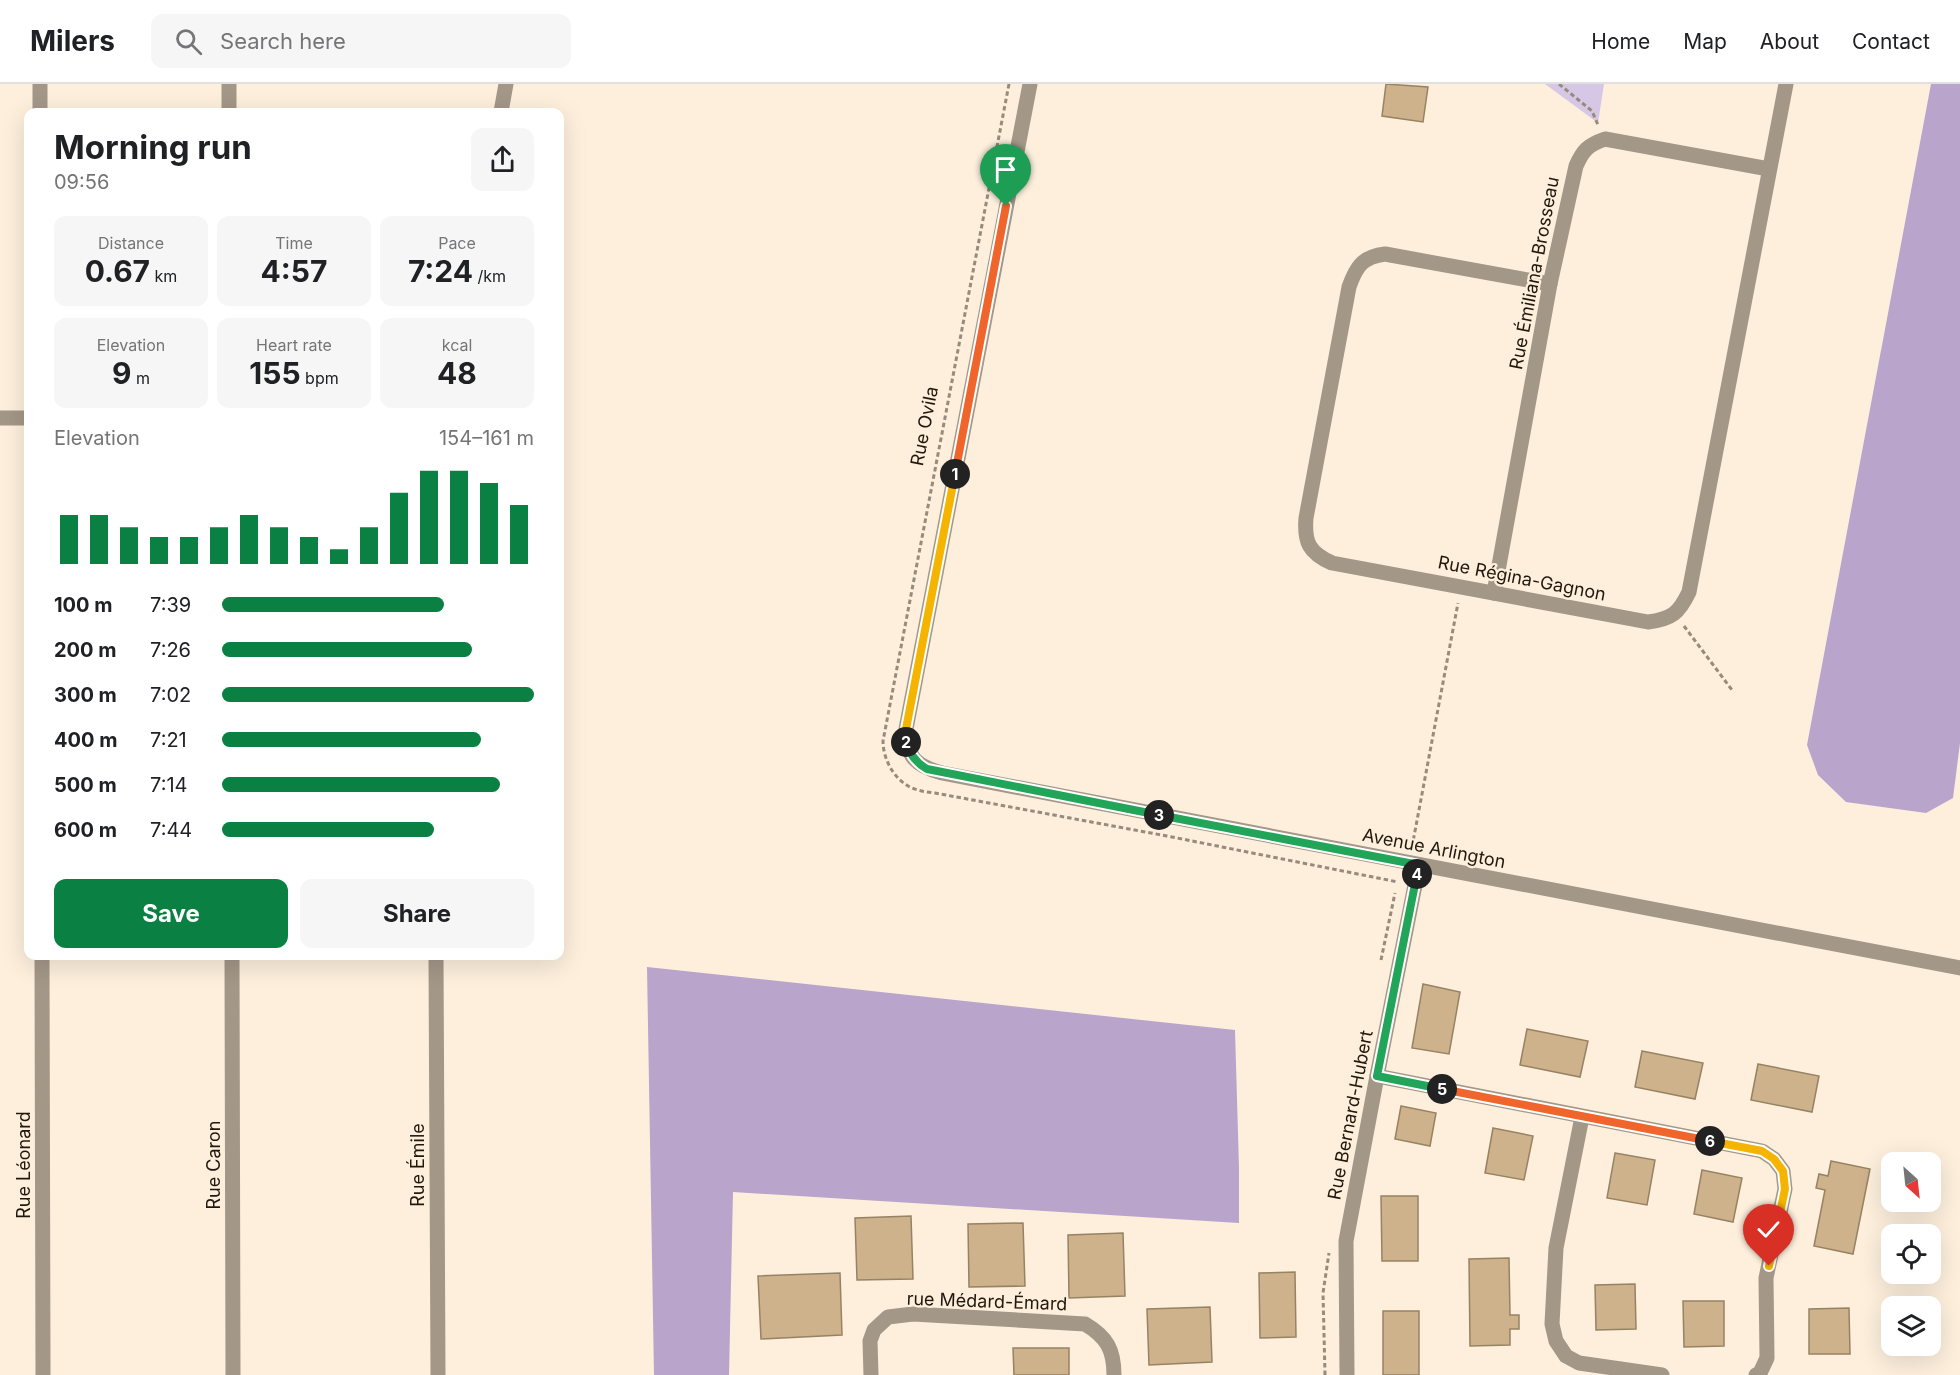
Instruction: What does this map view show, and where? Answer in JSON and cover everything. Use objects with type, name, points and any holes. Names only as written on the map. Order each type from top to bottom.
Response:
[{"type":"street","points":[[40,84],[40,108]]},
{"type":"street","points":[[230,84],[230,108]]},
{"type":"street","points":[[502,108],[506,84]]},
{"type":"street","name":"Avenue Arlington","points":[[1030,84],[907,723],[906,741],[909,751],[918,764],[942,773],[1960,968]]},
{"type":"street","name":"Rue Régina-Gagnon","points":[[1550,284],[1384,254],[1374,255],[1362,262],[1354,273],[1349,287],[1305,532],[1310,547],[1319,557],[1332,563],[1648,622],[1662,620],[1675,614],[1683,605],[1689,592],[1786,84]]},
{"type":"street","name":"Rue Émiliana-Brosseau","points":[[1494,592],[1550,284],[1576,166],[1582,152],[1605,139],[1620,140],[1769,169]]},
{"type":"street","points":[[0,418],[24,418]]},
{"type":"street","name":"Rue Bernard-Hubert","points":[[1347,1375],[1346,1241],[1419,865]]},
{"type":"street","name":"Rue Léonard","points":[[42,960],[43,1375]]},
{"type":"street","name":"Rue Caron","points":[[232,960],[233,1375]]},
{"type":"street","name":"Rue Émile","points":[[436,960],[438,1375]]},
{"type":"street","points":[[1377,1076],[1762,1151],[1774,1159],[1783,1171],[1785,1189],[1766,1278],[1767,1358],[1756,1375]]},
{"type":"street","points":[[1582,1117],[1556,1248],[1552,1324],[1556,1341],[1566,1356],[1579,1364],[1662,1375]]},
{"type":"street","name":"rue Médard-Émard","points":[[871,1375],[870,1341],[874,1330],[888,1317],[913,1314],[1085,1324],[1100,1333],[1108,1346],[1114,1359],[1114,1375]]},
{"type":"path","name":"Rue Ovila","points":[[1009,84],[883,741],[887,760],[902,782],[912,788],[1399,882]]},
{"type":"path","points":[[1559,84],[1592,111],[1599,126]]},
{"type":"path","points":[[1412,847],[1458,601]]},
{"type":"path","points":[[1683,625],[1732,690]]},
{"type":"shaded area","points":[[1545,84],[1604,84],[1598,123]]},
{"type":"shaded area","points":[[1931,84],[1960,84],[1960,743],[1953,798],[1926,813],[1846,802],[1818,775],[1807,745]]},
{"type":"shaded area","points":[[647,967],[1235,1030],[1239,1223],[733,1192],[729,1375],[654,1375]]},
{"type":"building","points":[[1386,84],[1428,87],[1423,122],[1382,116]]},
{"type":"building","points":[[1423,984],[1460,992],[1449,1054],[1412,1048]]},
{"type":"building","points":[[1527,1029],[1588,1041],[1580,1077],[1520,1065]]},
{"type":"building","points":[[1642,1051],[1703,1063],[1695,1099],[1635,1087]]},
{"type":"building","points":[[1758,1064],[1819,1076],[1812,1112],[1751,1100]]},
{"type":"building","points":[[1401,1106],[1436,1113],[1430,1146],[1395,1139]]},
{"type":"building","points":[[1493,1128],[1533,1136],[1524,1180],[1485,1173]]},
{"type":"building","points":[[1615,1153],[1655,1160],[1647,1205],[1607,1198]]},
{"type":"building","points":[[1831,1161],[1870,1169],[1853,1254],[1814,1246],[1825,1190],[1816,1188],[1819,1174],[1828,1176]]},
{"type":"building","points":[[1702,1170],[1742,1178],[1733,1222],[1694,1214]]},
{"type":"building","points":[[1381,1196],[1418,1196],[1418,1261],[1382,1261]]},
{"type":"building","points":[[911,1216],[913,1279],[857,1280],[855,1218]]},
{"type":"building","points":[[1023,1223],[1025,1286],[969,1287],[968,1224]]},
{"type":"building","points":[[1123,1233],[1125,1296],[1069,1298],[1068,1235]]},
{"type":"building","points":[[1509,1258],[1510,1315],[1519,1315],[1519,1329],[1510,1329],[1510,1345],[1470,1346],[1469,1259]]},
{"type":"building","points":[[1295,1272],[1296,1337],[1260,1338],[1259,1273]]},
{"type":"building","points":[[840,1273],[842,1335],[761,1339],[758,1276]]},
{"type":"building","points":[[1635,1284],[1636,1329],[1596,1330],[1595,1285]]},
{"type":"building","points":[[1683,1301],[1724,1301],[1724,1346],[1684,1347]]},
{"type":"building","points":[[1210,1307],[1212,1362],[1149,1365],[1147,1309]]},
{"type":"building","points":[[1849,1308],[1850,1354],[1809,1354],[1809,1309]]},
{"type":"building","points":[[1383,1311],[1419,1311],[1419,1375],[1383,1375]]},
{"type":"building","points":[[1013,1348],[1069,1348],[1069,1375],[1014,1375]]},
{"type":"route","points":[[1006,206],[906,729],[906,741],[914,759],[927,769],[942,773],[1419,865],[1377,1076],[1762,1151],[1774,1159],[1783,1171],[1785,1189],[1769,1266]]}]
